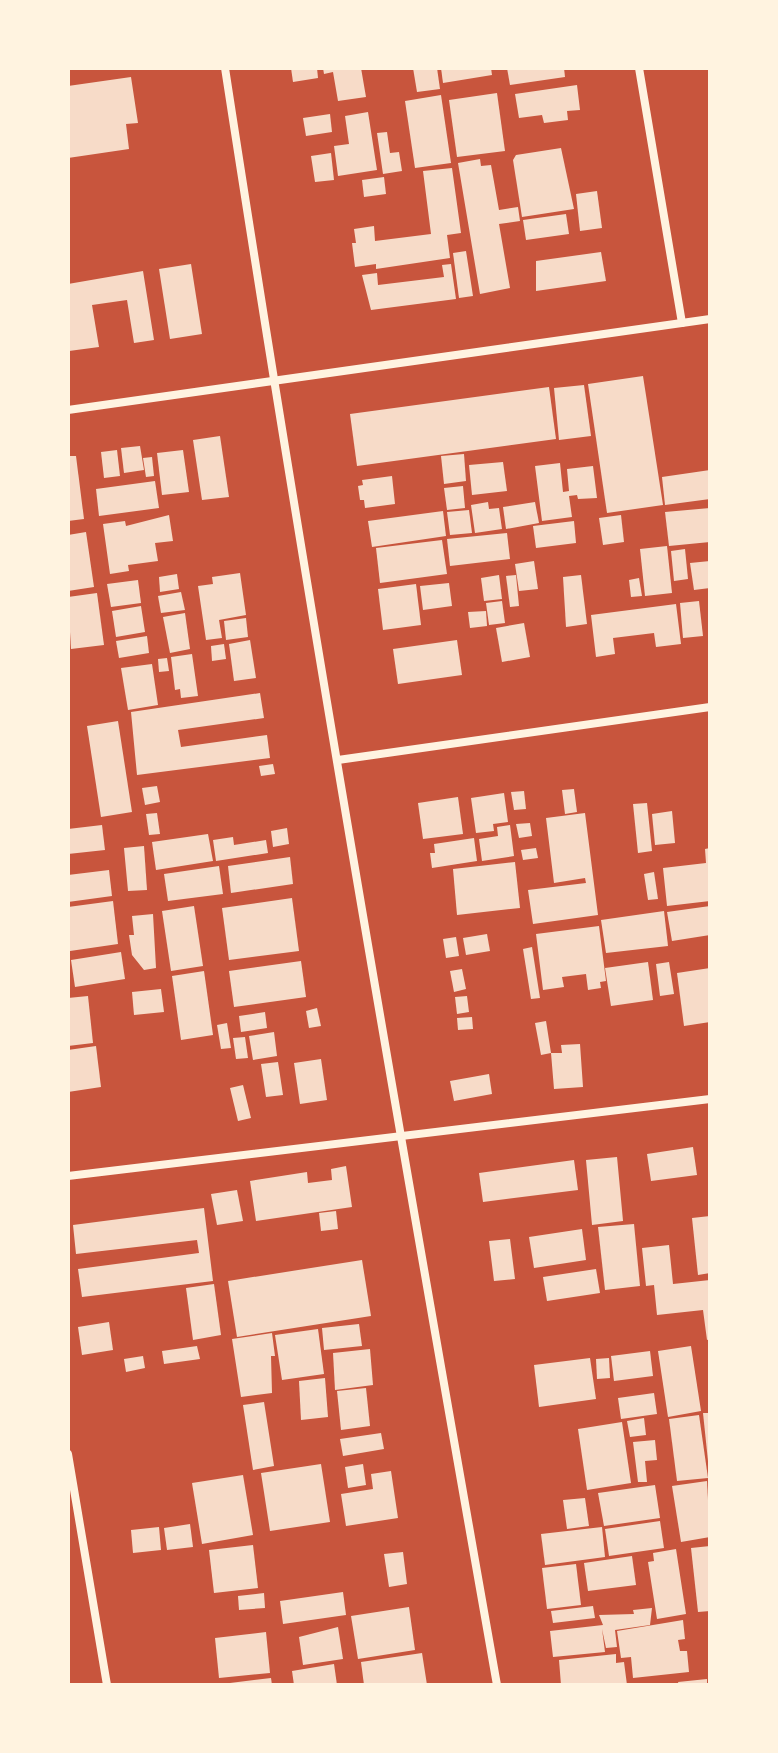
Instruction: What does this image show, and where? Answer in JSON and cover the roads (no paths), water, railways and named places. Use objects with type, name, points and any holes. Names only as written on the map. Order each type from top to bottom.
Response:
[{"type":"street","points":[[225,68],[273,380],[400,1136],[497,1685]]},
{"type":"street","points":[[639,68],[682,323]]},
{"type":"street","points":[[68,410],[710,319]]},
{"type":"street","points":[[338,760],[710,707]]},
{"type":"street","points":[[68,1176],[710,1099]]},
{"type":"street","points":[[68,1454],[107,1685]]}]
